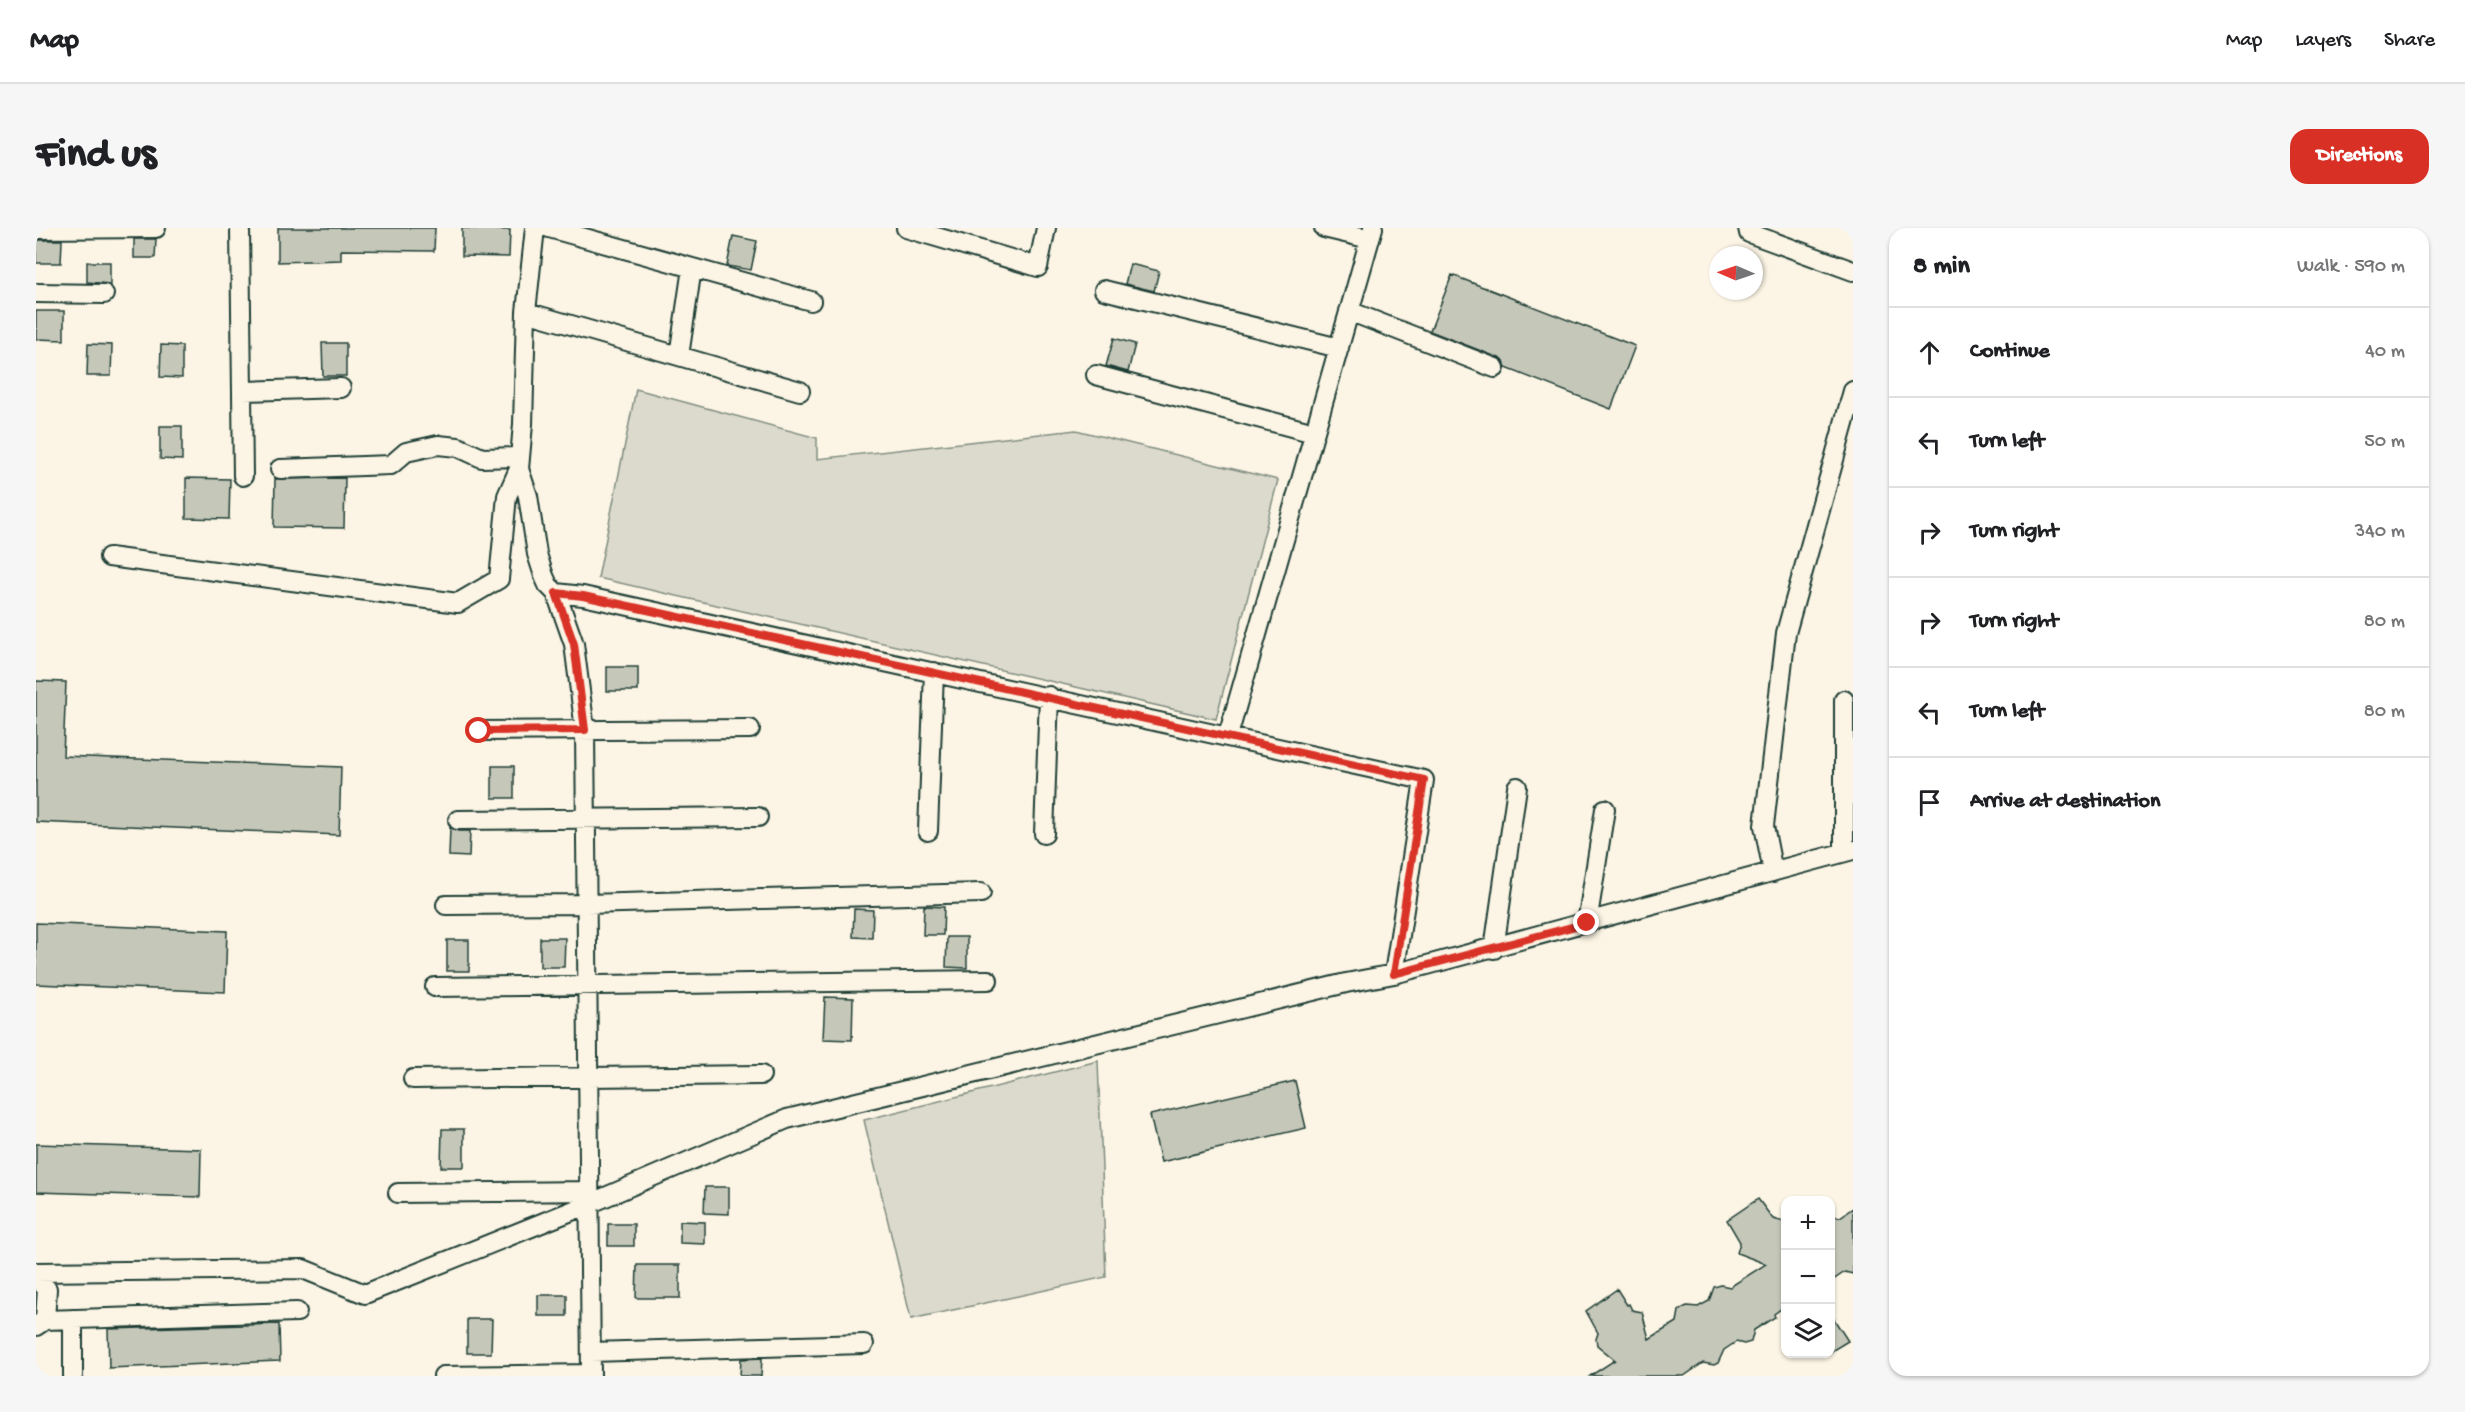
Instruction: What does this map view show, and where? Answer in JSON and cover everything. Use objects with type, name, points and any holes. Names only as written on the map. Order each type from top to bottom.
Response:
[{"type":"street","points":[[36,229],[156,228]]},
{"type":"street","points":[[240,228],[243,476]]},
{"type":"street","points":[[109,557],[458,603],[499,579],[507,496],[520,463],[526,312],[535,228]]},
{"type":"street","points":[[549,228],[811,301]]},
{"type":"street","points":[[906,228],[1038,267],[1046,228]]},
{"type":"street","points":[[1228,736],[1371,234],[1324,228]]},
{"type":"street","points":[[1748,228],[1749,233],[1853,271]]},
{"type":"street","points":[[679,356],[692,268]]},
{"type":"street","points":[[1104,291],[1339,348]]},
{"type":"street","points":[[36,293],[104,294]]},
{"type":"street","points":[[1349,311],[1496,368]]},
{"type":"street","points":[[526,312],[800,391]]},
{"type":"street","points":[[1096,375],[1314,433]]},
{"type":"street","points":[[243,391],[341,388]]},
{"type":"street","points":[[1773,872],[1764,826],[1786,633],[1853,391]]},
{"type":"street","points":[[280,469],[391,465],[406,452],[438,445],[458,447],[482,458],[520,463]]},
{"type":"street","points":[[443,1376],[591,1375],[585,730],[574,644],[556,593],[548,585],[541,565],[520,463]]},
{"type":"street","points":[[556,593],[583,596],[1049,696],[1424,780],[1394,974]]},
{"type":"street","points":[[928,831],[934,672]]},
{"type":"street","points":[[1044,834],[1049,696]]},
{"type":"street","points":[[36,1272],[303,1269],[365,1294],[589,1198],[787,1119],[1494,949],[1848,851],[1844,700]]},
{"type":"street","points":[[479,731],[750,729]]},
{"type":"street","points":[[1494,949],[1517,787]]},
{"type":"street","points":[[1587,923],[1605,809]]},
{"type":"street","points":[[458,820],[758,817]]},
{"type":"street","points":[[446,905],[586,904],[981,893]]},
{"type":"street","points":[[435,987],[988,980]]},
{"type":"street","points":[[413,1079],[761,1076]]},
{"type":"street","points":[[398,1193],[589,1198]]},
{"type":"street","points":[[36,1278],[47,1289],[40,1323],[73,1319],[297,1312]]},
{"type":"street","points":[[73,1319],[73,1376]]},
{"type":"street","points":[[591,1352],[864,1344]]},
{"type":"shaded area","points":[[636,389],[817,438],[817,459],[1076,430],[1278,480],[1216,719],[598,578]]},
{"type":"shaded area","points":[[1098,1061],[1106,1277],[911,1319],[864,1120]]},
{"type":"building","points":[[278,228],[435,228],[434,251],[341,250],[341,260],[278,262]]},
{"type":"building","points":[[462,228],[510,230],[509,257],[462,256]]},
{"type":"building","points":[[733,236],[757,241],[751,270],[727,266]]},
{"type":"building","points":[[134,239],[156,239],[155,258],[134,258]]},
{"type":"building","points":[[36,240],[62,240],[61,263],[36,263]]},
{"type":"building","points":[[87,262],[110,262],[110,284],[87,282]]},
{"type":"building","points":[[1130,264],[1159,271],[1154,291],[1125,284]]},
{"type":"building","points":[[1452,275],[1635,346],[1611,409],[1506,368],[1504,361],[1499,358],[1430,331]]},
{"type":"building","points":[[36,311],[64,311],[64,340],[36,339]]},
{"type":"building","points":[[1114,338],[1135,344],[1128,372],[1106,366]]},
{"type":"building","points":[[322,343],[346,343],[346,376],[323,376]]},
{"type":"building","points":[[88,344],[112,345],[111,376],[87,376]]},
{"type":"building","points":[[161,345],[182,346],[182,378],[160,377]]},
{"type":"building","points":[[160,426],[182,426],[182,460],[160,459]]},
{"type":"building","points":[[186,478],[230,479],[229,519],[186,518]]},
{"type":"building","points":[[345,478],[344,528],[274,527],[275,479]]},
{"type":"building","points":[[607,667],[638,667],[638,691],[607,691]]},
{"type":"building","points":[[36,681],[66,682],[63,756],[341,767],[339,835],[36,822]]},
{"type":"building","points":[[492,766],[514,766],[514,798],[492,798]]},
{"type":"building","points":[[450,827],[458,831],[470,831],[469,857],[449,856]]},
{"type":"building","points":[[924,906],[944,907],[943,935],[923,935]]},
{"type":"building","points":[[854,909],[873,910],[872,938],[853,937]]},
{"type":"building","points":[[36,923],[227,931],[225,992],[36,984]]},
{"type":"building","points":[[947,937],[967,937],[967,968],[946,967]]},
{"type":"building","points":[[540,938],[565,938],[564,967],[540,967]]},
{"type":"building","points":[[447,940],[469,940],[469,971],[447,971]]},
{"type":"building","points":[[825,997],[853,998],[852,1040],[823,1039]]},
{"type":"building","points":[[1295,1081],[1306,1128],[1161,1162],[1150,1115]]},
{"type":"building","points":[[442,1129],[464,1129],[464,1167],[441,1167]]},
{"type":"building","points":[[36,1144],[201,1149],[200,1197],[36,1192]]},
{"type":"building","points":[[705,1187],[729,1187],[729,1214],[704,1213]]},
{"type":"building","points":[[1758,1199],[1773,1219],[1781,1221],[1781,1309],[1774,1314],[1775,1317],[1754,1330],[1751,1342],[1744,1344],[1736,1342],[1724,1350],[1718,1363],[1714,1365],[1703,1363],[1684,1376],[1590,1376],[1615,1360],[1597,1345],[1598,1333],[1586,1311],[1617,1289],[1632,1310],[1642,1312],[1649,1339],[1677,1322],[1679,1311],[1683,1308],[1698,1307],[1709,1301],[1714,1287],[1721,1285],[1730,1287],[1766,1264],[1737,1253],[1740,1242],[1727,1220]]},
{"type":"building","points":[[1853,1208],[1853,1274],[1845,1272],[1835,1279],[1835,1216],[1840,1217]]},
{"type":"building","points":[[680,1221],[705,1222],[705,1244],[680,1243]]},
{"type":"building","points":[[608,1224],[634,1224],[634,1246],[608,1246]]},
{"type":"building","points":[[637,1265],[680,1265],[680,1298],[636,1298]]},
{"type":"building","points":[[538,1295],[567,1295],[567,1316],[538,1316]]},
{"type":"building","points":[[467,1319],[492,1319],[491,1353],[467,1353]]},
{"type":"building","points":[[1835,1321],[1848,1341],[1835,1349]]},
{"type":"building","points":[[279,1324],[280,1361],[109,1368],[108,1329]]},
{"type":"building","points":[[762,1358],[761,1376],[740,1376],[741,1359]]},
{"type":"route","points":[[479,731],[585,730],[574,644],[556,593],[583,596],[1049,696],[1424,780],[1394,974],[1587,923]]}]
